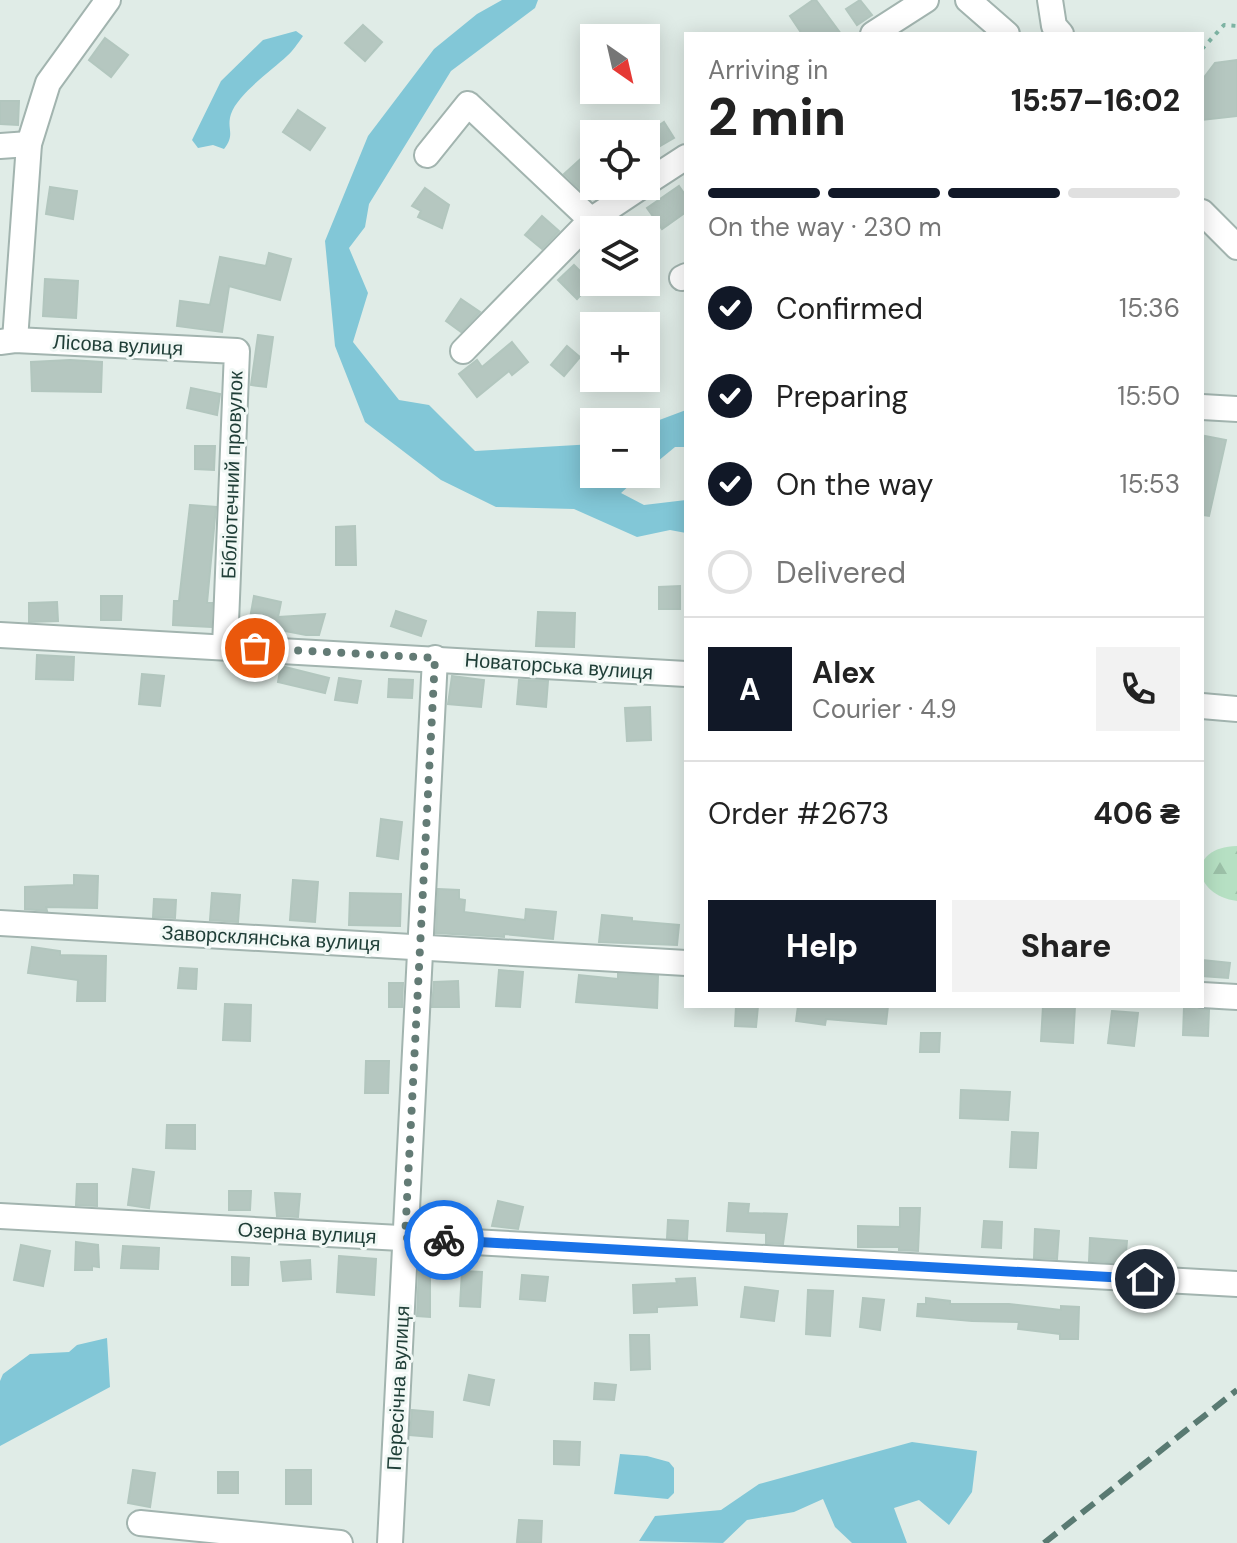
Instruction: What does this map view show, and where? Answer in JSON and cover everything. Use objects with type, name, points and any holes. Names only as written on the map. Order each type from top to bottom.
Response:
[{"type":"street","points":[[7,341],[29,144],[48,83],[108,0]]},
{"type":"street","points":[[876,32],[926,0]]},
{"type":"street","points":[[969,0],[1005,32]]},
{"type":"street","points":[[1050,0],[1054,26],[1059,32]]},
{"type":"street","points":[[427,155],[468,104],[587,216]]},
{"type":"street","points":[[0,146],[29,144]]},
{"type":"street","points":[[660,174],[684,158]]},
{"type":"street","points":[[597,216],[621,200]]},
{"type":"street","points":[[1204,214],[1237,247]]},
{"type":"street","points":[[463,351],[580,231]]},
{"type":"street","name":"Лісова вулиця","points":[[7,341],[237,351]]},
{"type":"street","name":"Бібліотечний провулок","points":[[225,647],[237,351]]},
{"type":"street","points":[[1204,407],[1237,409]]},
{"type":"street","name":"Новаторська вулиця","points":[[0,635],[684,674]]},
{"type":"street","name":"Пересічна вулиця","points":[[390,1543],[435,658]]},
{"type":"street","points":[[1204,706],[1237,709]]},
{"type":"street","name":"Заворсклянська вулиця","points":[[0,923],[684,963]]},
{"type":"street","points":[[1204,995],[1237,997]]},
{"type":"street","name":"Озерна вулиця","points":[[0,1216],[1237,1284]]},
{"type":"street","points":[[140,1523],[340,1543]]},
{"type":"path","points":[[1204,47],[1224,25],[1237,26]]},
{"type":"green space","points":[[1237,846],[1237,901],[1222,897],[1204,881],[1204,861],[1221,848]]},
{"type":"water","points":[[502,0],[538,0],[535,8],[451,71],[369,204],[365,227],[349,248],[368,293],[353,342],[399,400],[429,405],[475,451],[580,445],[580,488],[627,488],[621,493],[644,505],[684,500],[684,533],[670,530],[637,537],[574,509],[496,507],[441,480],[365,422],[335,346],[325,241],[368,136],[434,49],[477,14]]},
{"type":"water","points":[[296,31],[303,36],[293,49],[235,106],[224,149],[213,145],[198,148],[192,140],[221,81],[263,40]]},
{"type":"water","points":[[684,411],[684,447],[675,447],[660,459],[660,420]]},
{"type":"water","points":[[107,1338],[110,1387],[0,1446],[0,1381],[3,1374],[30,1354],[69,1352],[77,1345]]},
{"type":"water","points":[[912,1442],[977,1451],[972,1492],[949,1525],[919,1500],[894,1508],[907,1543],[852,1543],[835,1527],[823,1499],[794,1512],[747,1520],[723,1543],[639,1541],[655,1516],[721,1510],[759,1484]]},
{"type":"water","points":[[620,1454],[669,1462],[674,1468],[674,1493],[668,1499],[614,1494]]},
{"type":"building","points":[[816,0],[840,32],[801,32],[790,16]]},
{"type":"building","points":[[860,0],[872,15],[857,25],[846,9]]},
{"type":"building","points":[[363,25],[382,42],[365,61],[345,43]]},
{"type":"building","points":[[105,38],[128,55],[111,77],[89,60]]},
{"type":"building","points":[[1237,60],[1237,116],[1204,120],[1204,77],[1215,63]]},
{"type":"building","points":[[0,101],[19,101],[18,125],[0,124]]},
{"type":"building","points":[[298,110],[325,128],[310,150],[283,132]]},
{"type":"building","points":[[664,122],[674,138],[660,146],[660,125]]},
{"type":"building","points":[[580,160],[580,189],[564,174]]},
{"type":"building","points":[[679,186],[684,193],[684,213],[662,229],[660,216],[653,216],[647,208]]},
{"type":"building","points":[[50,187],[77,191],[73,219],[46,214]]},
{"type":"building","points":[[425,188],[449,205],[442,228],[418,217],[421,211],[412,206]]},
{"type":"building","points":[[542,216],[559,231],[542,249],[525,235]]},
{"type":"building","points":[[269,253],[291,259],[280,300],[229,286],[222,332],[177,326],[180,301],[210,305],[220,257],[266,266]]},
{"type":"building","points":[[574,265],[580,271],[580,296],[577,299],[558,280]]},
{"type":"building","points":[[45,279],[78,281],[76,318],[43,316]]},
{"type":"building","points":[[461,299],[480,312],[461,332],[446,321]]},
{"type":"building","points":[[258,335],[273,337],[266,387],[251,385]]},
{"type":"building","points":[[512,342],[528,362],[512,375],[509,371],[477,397],[459,374],[477,360],[482,367]]},
{"type":"building","points":[[567,346],[580,357],[564,376],[551,365]]},
{"type":"building","points":[[31,362],[102,362],[101,392],[32,391]]},
{"type":"building","points":[[191,388],[220,394],[217,415],[187,408]]},
{"type":"building","points":[[1205,436],[1226,440],[1209,516],[1204,515]]},
{"type":"building","points":[[195,446],[215,446],[214,470],[195,469]]},
{"type":"building","points":[[190,505],[216,507],[207,603],[212,603],[211,627],[173,625],[174,601],[179,601]]},
{"type":"building","points":[[355,526],[356,565],[336,565],[336,527]]},
{"type":"building","points":[[680,586],[680,609],[659,609],[659,587]]},
{"type":"building","points":[[101,596],[122,596],[121,620],[101,620]]},
{"type":"building","points":[[254,596],[281,602],[278,617],[325,614],[319,635],[249,624]]},
{"type":"building","points":[[57,602],[58,621],[29,622],[29,603]]},
{"type":"building","points":[[396,611],[426,621],[421,636],[391,626]]},
{"type":"building","points":[[538,612],[575,613],[574,647],[536,646]]},
{"type":"building","points":[[37,655],[74,657],[73,680],[36,679]]},
{"type":"building","points":[[281,666],[329,678],[325,693],[278,682]]},
{"type":"building","points":[[142,674],[164,676],[160,706],[139,704]]},
{"type":"building","points":[[452,676],[484,680],[481,707],[448,704]]},
{"type":"building","points":[[339,678],[361,681],[357,703],[335,700]]},
{"type":"building","points":[[389,679],[413,680],[412,698],[388,697]]},
{"type":"building","points":[[519,680],[548,681],[546,707],[517,704]]},
{"type":"building","points":[[650,707],[651,740],[627,741],[625,708]]},
{"type":"building","points":[[381,819],[402,822],[398,859],[377,856]]},
{"type":"building","points":[[74,875],[98,876],[97,908],[25,909],[25,887],[74,885]]},
{"type":"building","points":[[293,880],[318,882],[315,922],[290,920]]},
{"type":"building","points":[[438,889],[459,890],[459,899],[465,900],[464,912],[525,920],[526,909],[556,912],[553,939],[504,934],[504,937],[436,933]]},
{"type":"building","points":[[212,893],[240,895],[238,922],[210,920]]},
{"type":"building","points":[[350,893],[401,894],[400,926],[349,925]]},
{"type":"building","points":[[154,899],[176,900],[175,918],[153,917]]},
{"type":"building","points":[[602,915],[679,925],[677,945],[599,942]]},
{"type":"building","points":[[32,947],[60,951],[60,955],[106,956],[105,1001],[77,1001],[78,980],[28,973]]},
{"type":"building","points":[[1204,960],[1230,963],[1228,978],[1204,976]]},
{"type":"building","points":[[180,968],[197,969],[196,989],[178,988]]},
{"type":"building","points":[[499,970],[523,972],[520,1007],[496,1006]]},
{"type":"building","points":[[618,974],[658,976],[657,1008],[576,1002],[579,975],[618,979]]},
{"type":"building","points":[[458,981],[459,1007],[432,1007],[434,982]]},
{"type":"building","points":[[389,983],[403,983],[402,1007],[389,1007]]},
{"type":"building","points":[[225,1004],[251,1005],[250,1041],[223,1040]]},
{"type":"building","points":[[736,1008],[758,1008],[756,1027],[735,1026]]},
{"type":"building","points":[[798,1008],[888,1008],[886,1024],[826,1019],[825,1025],[796,1021]]},
{"type":"building","points":[[1043,1008],[1075,1008],[1073,1043],[1041,1041]]},
{"type":"building","points":[[1184,1008],[1209,1010],[1208,1036],[1183,1035]]},
{"type":"building","points":[[1112,1011],[1138,1013],[1134,1046],[1108,1043]]},
{"type":"building","points":[[921,1033],[940,1033],[939,1052],[920,1052]]},
{"type":"building","points":[[366,1061],[389,1061],[388,1093],[365,1093]]},
{"type":"building","points":[[961,1090],[1010,1092],[1008,1120],[960,1118]]},
{"type":"building","points":[[167,1125],[195,1125],[195,1149],[166,1148]]},
{"type":"building","points":[[1012,1132],[1038,1133],[1036,1168],[1010,1167]]},
{"type":"building","points":[[133,1169],[154,1172],[149,1208],[128,1205]]},
{"type":"building","points":[[77,1184],[97,1184],[97,1206],[76,1205]]},
{"type":"building","points":[[229,1191],[251,1191],[250,1210],[229,1210]]},
{"type":"building","points":[[275,1193],[300,1194],[298,1217],[277,1216]]},
{"type":"building","points":[[498,1201],[523,1207],[518,1229],[492,1226]]},
{"type":"building","points":[[729,1203],[749,1204],[748,1213],[787,1214],[783,1244],[766,1243],[766,1233],[727,1231]]},
{"type":"building","points":[[900,1208],[920,1208],[918,1251],[899,1250],[899,1247],[858,1247],[858,1226],[900,1227]]},
{"type":"building","points":[[668,1220],[688,1221],[687,1239],[667,1238]]},
{"type":"building","points":[[984,1221],[1002,1222],[1001,1248],[982,1247]]},
{"type":"building","points":[[1035,1229],[1059,1231],[1057,1259],[1034,1258]]},
{"type":"building","points":[[1090,1238],[1127,1241],[1125,1263],[1089,1261]]},
{"type":"building","points":[[76,1242],[98,1245],[99,1267],[75,1270]]},
{"type":"building","points":[[21,1245],[50,1251],[43,1286],[14,1280]]},
{"type":"building","points":[[123,1246],[159,1248],[158,1269],[121,1268]]},
{"type":"building","points":[[339,1256],[376,1259],[374,1295],[337,1292]]},
{"type":"building","points":[[232,1257],[249,1258],[248,1285],[232,1285]]},
{"type":"building","points":[[310,1260],[311,1279],[283,1281],[281,1262]]},
{"type":"building","points":[[419,1267],[430,1267],[430,1317],[417,1316]]},
{"type":"building","points":[[462,1271],[482,1272],[480,1307],[460,1306]]},
{"type":"building","points":[[522,1275],[548,1277],[545,1301],[520,1299]]},
{"type":"building","points":[[695,1278],[697,1305],[657,1307],[657,1312],[634,1313],[633,1285],[677,1283],[676,1279]]},
{"type":"building","points":[[745,1287],[778,1291],[774,1321],[741,1317]]},
{"type":"building","points":[[808,1290],[833,1291],[830,1336],[806,1334]]},
{"type":"building","points":[[863,1298],[884,1300],[880,1330],[860,1327]]},
{"type":"building","points":[[926,1298],[950,1301],[950,1304],[1009,1304],[1061,1310],[1061,1306],[1079,1307],[1078,1339],[1060,1339],[1060,1334],[1018,1329],[1019,1322],[917,1316],[918,1304],[926,1304]]},
{"type":"building","points":[[630,1335],[649,1335],[650,1369],[631,1370]]},
{"type":"building","points":[[469,1375],[494,1380],[489,1405],[464,1400]]},
{"type":"building","points":[[595,1383],[616,1385],[614,1400],[594,1399]]},
{"type":"building","points":[[412,1410],[433,1412],[432,1437],[410,1435]]},
{"type":"building","points":[[554,1441],[580,1442],[579,1465],[554,1464]]},
{"type":"building","points":[[133,1470],[155,1473],[150,1507],[128,1503]]},
{"type":"building","points":[[286,1470],[311,1470],[311,1504],[286,1504]]},
{"type":"building","points":[[218,1472],[238,1472],[238,1493],[218,1493]]},
{"type":"building","points":[[519,1520],[542,1521],[541,1543],[517,1542]]},
{"type":"railway","points":[[1044,1543],[1237,1390]]},
{"type":"way so far","points":[[255,648],[435,658],[405,1238],[444,1240]]},
{"type":"route","points":[[444,1240],[1145,1279]]}]
